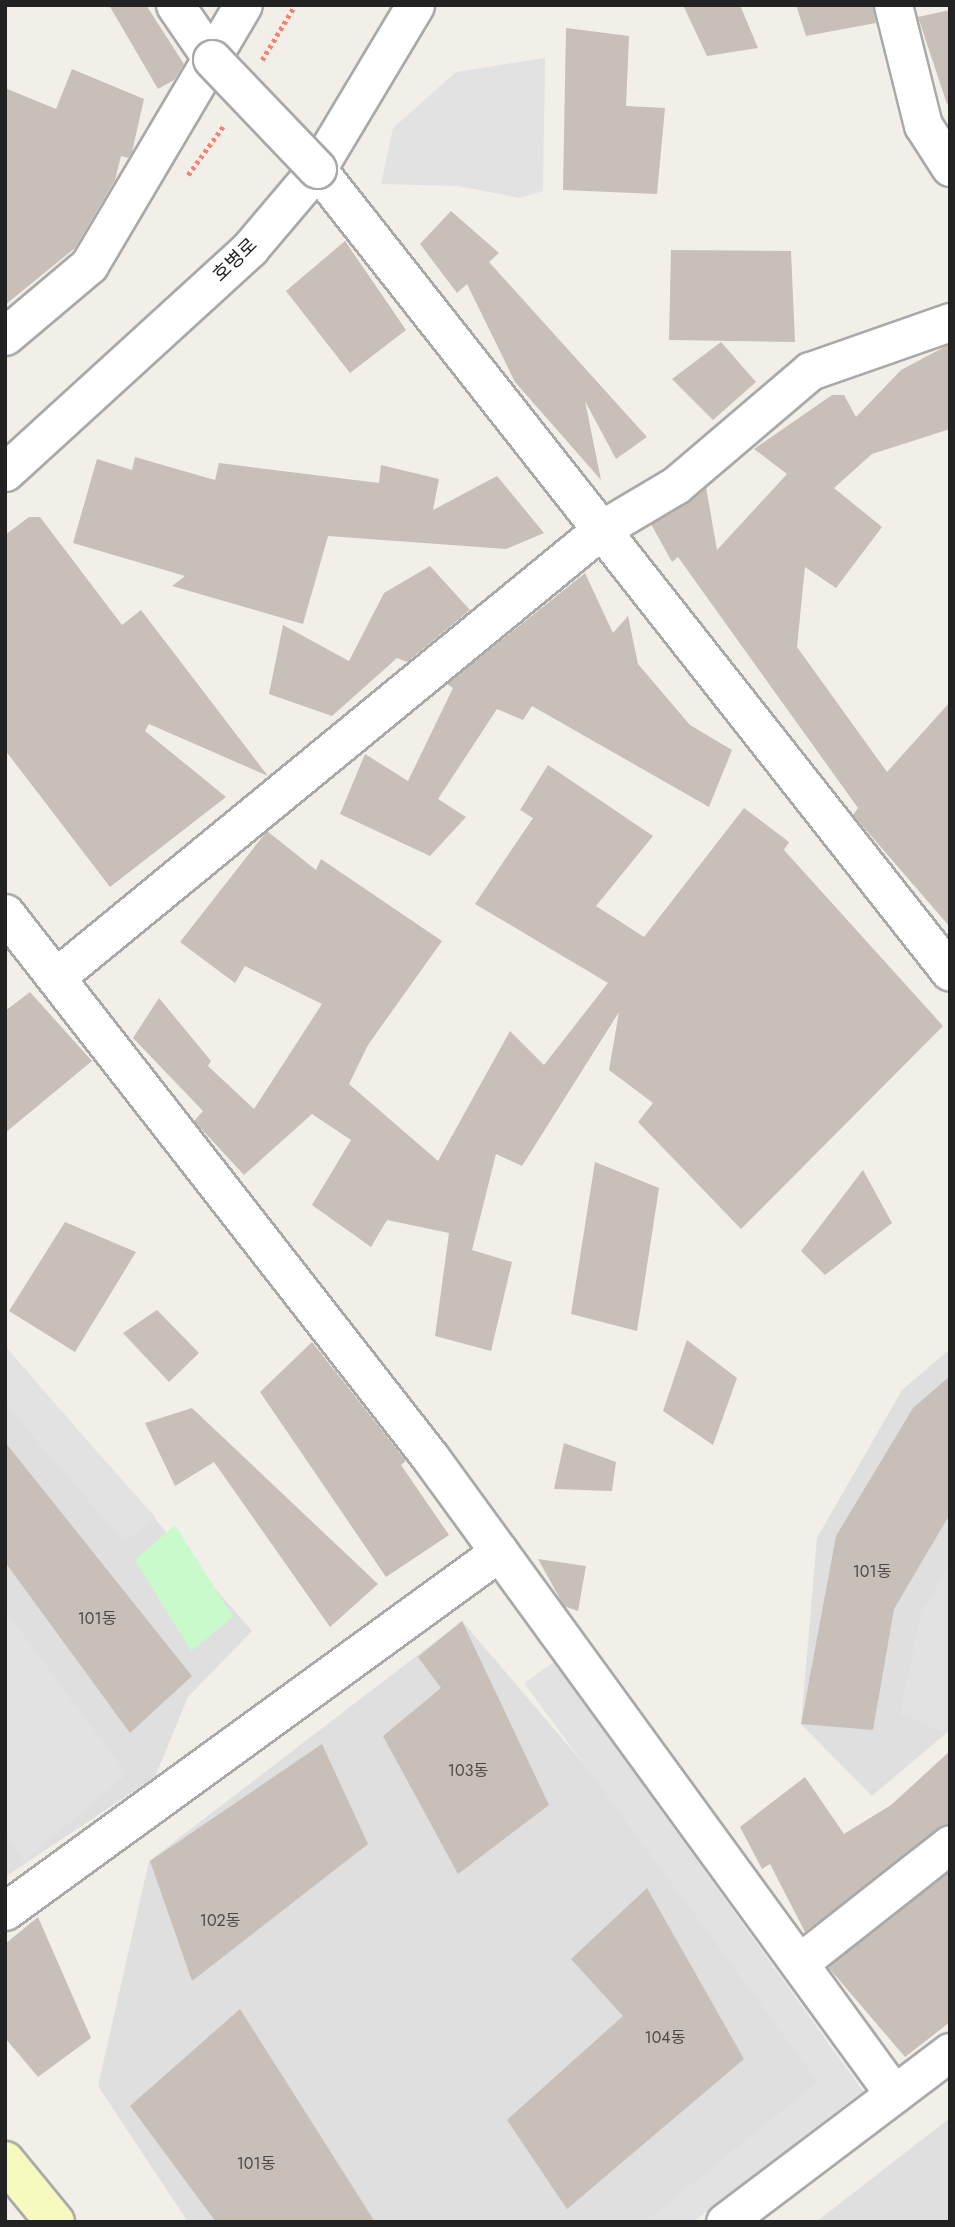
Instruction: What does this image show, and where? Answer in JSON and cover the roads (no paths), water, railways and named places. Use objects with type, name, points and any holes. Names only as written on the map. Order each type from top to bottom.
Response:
[{"type":"main road","points":[[5,2161],[55,2222]]},
{"type":"street","points":[[175,5],[212,59],[317,169],[950,972]]},
{"type":"street","points":[[5,336],[89,265],[243,5]]},
{"type":"street","name":"호병로","points":[[5,472],[250,248],[317,169],[415,5]]},
{"type":"street","points":[[893,5],[922,125],[950,167]]},
{"type":"street","points":[[56,977],[602,529],[676,485],[810,371],[950,322]]},
{"type":"street","points":[[5,913],[499,1552],[894,2094]]},
{"type":"street","points":[[5,1911],[499,1552]]},
{"type":"street","points":[[799,1963],[950,1844]]},
{"type":"street","points":[[725,2222],[950,2052]]}]
